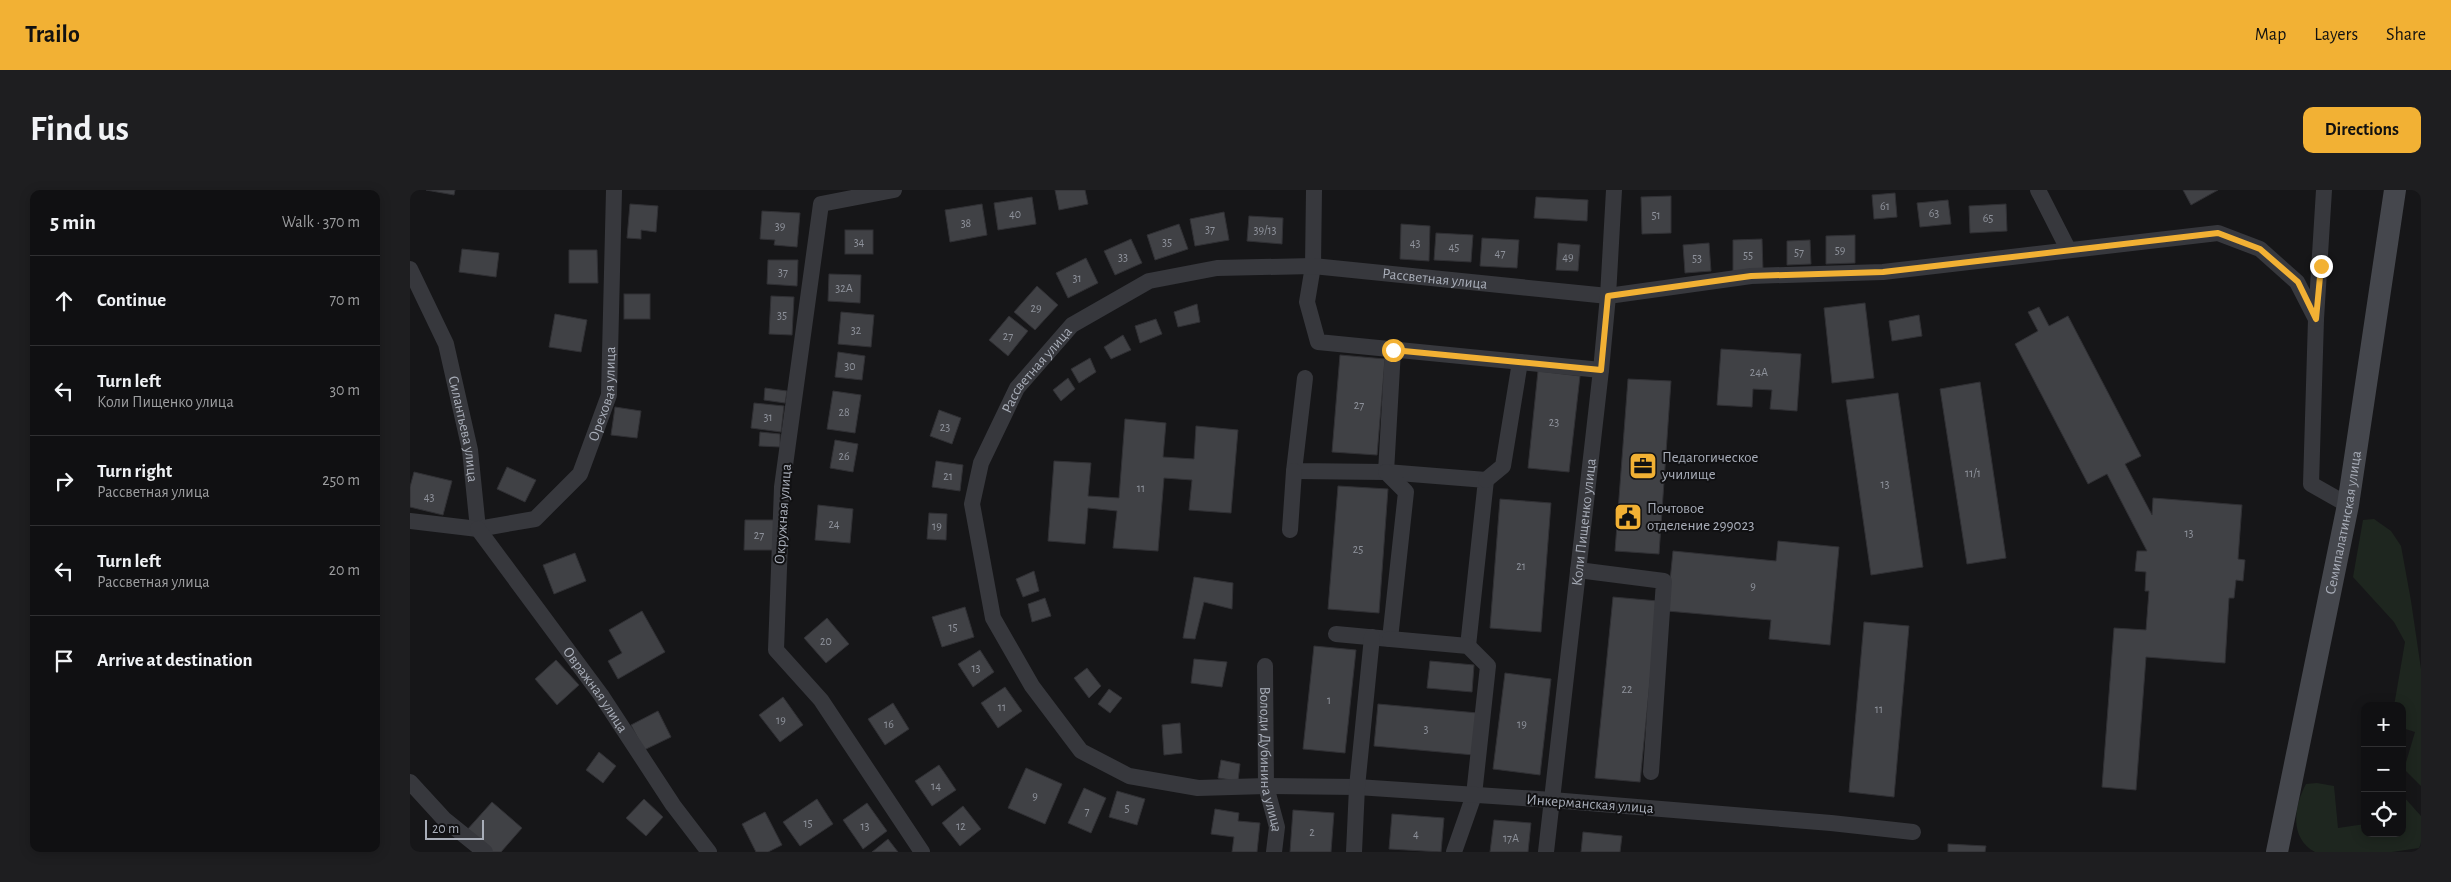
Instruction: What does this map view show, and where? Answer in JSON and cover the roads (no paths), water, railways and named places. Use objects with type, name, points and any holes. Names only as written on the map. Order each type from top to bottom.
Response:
[{"type":"main road","name":"Семипалатинская улица","points":[[2277,852],[2348,505],[2395,190]]},
{"type":"street","name":"Ореховая улица","points":[[478,529],[535,519],[580,474],[608,395],[614,190]]},
{"type":"street","name":"Окружная улица","points":[[894,190],[821,204],[782,487],[776,650],[821,700],[922,852]]},
{"type":"street","points":[[1314,190],[1312,266],[1307,302],[1318,342],[1601,370]]},
{"type":"street","name":"Коли Пищенко улица","points":[[1546,852],[1601,370],[1608,296],[1614,190]]},
{"type":"street","points":[[2038,190],[2068,250]]},
{"type":"street","points":[[2324,190],[2316,319],[2312,484],[2348,505]]},
{"type":"street","name":"Рассветная улица","points":[[1266,786],[1198,788],[1129,776],[1081,750],[1032,686],[992,618],[972,504],[982,463],[1017,388],[1072,325],[1149,281],[1217,268],[1312,266],[1608,296],[1751,276],[1883,272],[2017,258],[2068,250],[2218,233],[2260,249],[2298,282],[2316,319]]},
{"type":"street","name":"Силантьева улица","points":[[410,269],[446,344],[470,450],[478,529]]},
{"type":"street","points":[[1390,639],[1406,492],[1386,472],[1393,350]]},
{"type":"street","points":[[1294,471],[1386,472],[1486,480],[1503,466],[1520,362]]},
{"type":"street","points":[[1290,530],[1294,471],[1305,378]]},
{"type":"street","points":[[1468,646],[1486,480]]},
{"type":"street","points":[[410,521],[478,529]]},
{"type":"street","name":"Овражная улица","points":[[478,529],[596,686],[673,805],[709,852]]},
{"type":"street","points":[[1578,570],[1664,581],[1651,772]]},
{"type":"street","points":[[1336,634],[1468,646],[1488,666],[1474,795],[1454,852]]},
{"type":"street","points":[[1354,852],[1357,787],[1372,637]]},
{"type":"street","name":"Володи Дубинина улица","points":[[1264,666],[1266,786],[1277,827],[1274,852]]},
{"type":"street","points":[[410,782],[444,819],[485,852]]},
{"type":"street","name":"Инкерманская улица","points":[[1266,786],[1357,787],[1552,800],[1831,823],[1913,832]]},
{"type":"place","name":"Педагогическое училище","points":[[1643,466]]},
{"type":"place","name":"Почтовое отделение 299023","points":[[1628,517]]}]
